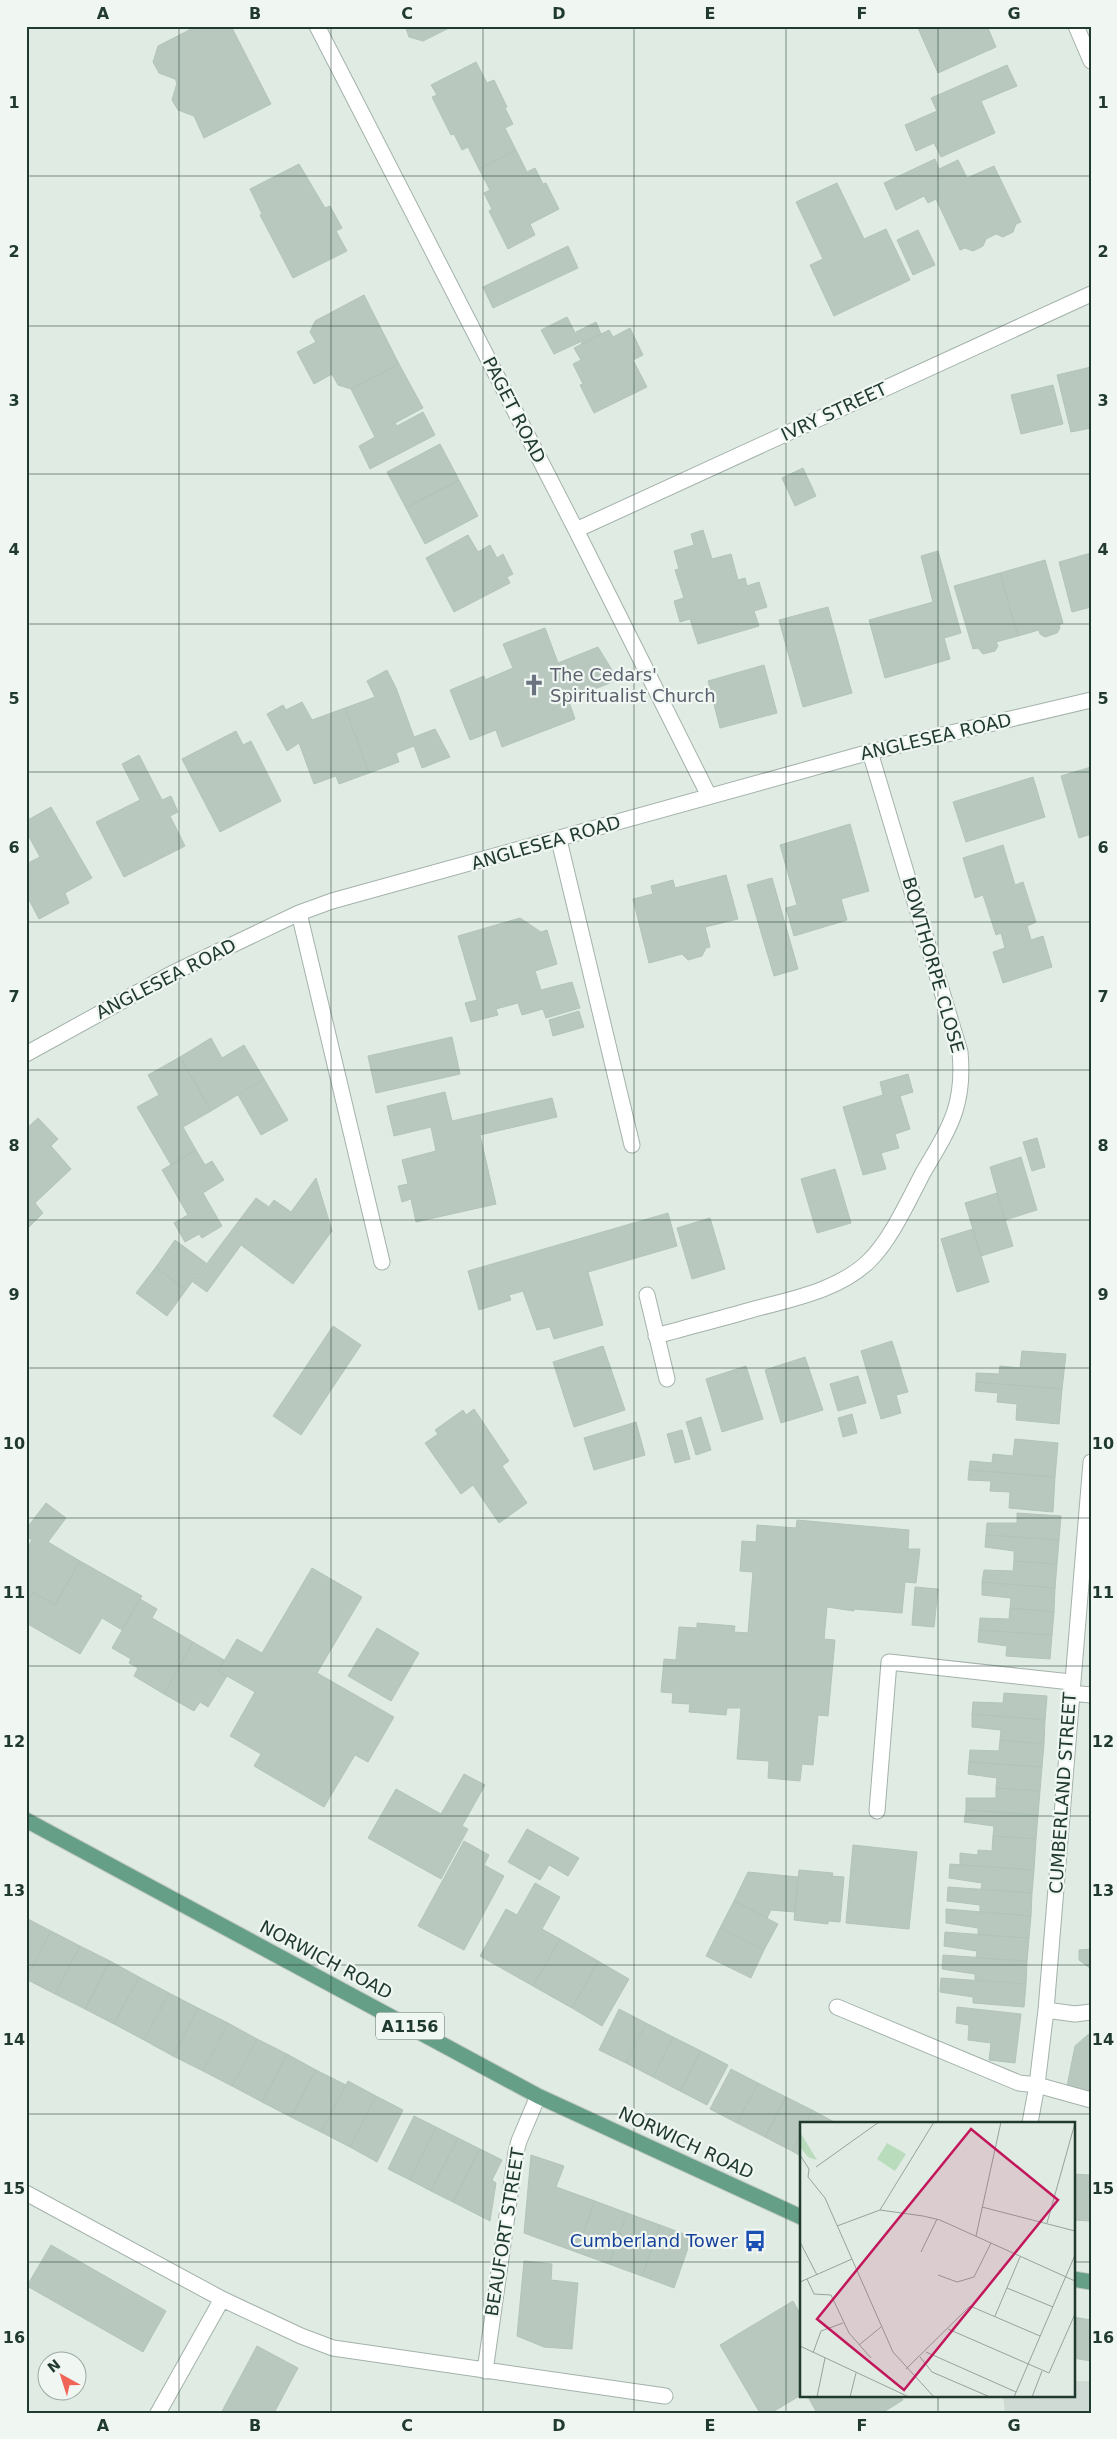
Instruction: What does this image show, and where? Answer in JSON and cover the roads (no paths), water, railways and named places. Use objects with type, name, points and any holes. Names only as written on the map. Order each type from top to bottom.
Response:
[{"type":"main road","name":"NORWICH ROAD","points":[[26,1820],[538,2096],[800,2217]]},
{"type":"main road","points":[[1074,2279],[1091,2282]]},
{"type":"street","name":"PAGET ROAD","points":[[317,26],[576,530],[709,796]]},
{"type":"street","points":[[1076,26],[1091,61]]},
{"type":"street","name":"IVRY STREET","points":[[576,530],[1091,294]]},
{"type":"street","name":"ANGLESEA ROAD","points":[[26,1054],[173,973],[298,913],[332,901],[559,840],[870,752],[1091,700]]},
{"type":"street","name":"BOWTHORPE CLOSE","points":[[656,1336],[825,1288],[854,1273],[870,1260],[886,1239],[952,1122],[960,1095],[962,1075],[960,1052],[870,752]]},
{"type":"street","points":[[559,840],[632,1145]]},
{"type":"street","points":[[298,913],[382,1262]]},
{"type":"street","points":[[647,1295],[667,1379]]},
{"type":"street","name":"CUMBERLAND STREET","points":[[1030,2122],[1037,2085],[1046,2010],[1091,1462]]},
{"type":"street","points":[[877,1812],[889,1662],[1071,1688],[1091,1694]]},
{"type":"street","points":[[838,2007],[1019,2083],[1037,2085],[1091,2100]]},
{"type":"street","points":[[1046,2010],[1075,2014],[1091,2012]]},
{"type":"street","name":"BEAUFORT STREET","points":[[486,2371],[518,2141],[538,2096]]},
{"type":"street","points":[[26,2193],[222,2299],[287,2330],[333,2348],[664,2396]]},
{"type":"street","points":[[158,2413],[222,2299]]},
{"type":"place","name":"The Cedars' Spiritualist Church","points":[[534,685]]},
{"type":"place","name":"Cumberland Tower","points":[[755,2241]]}]
